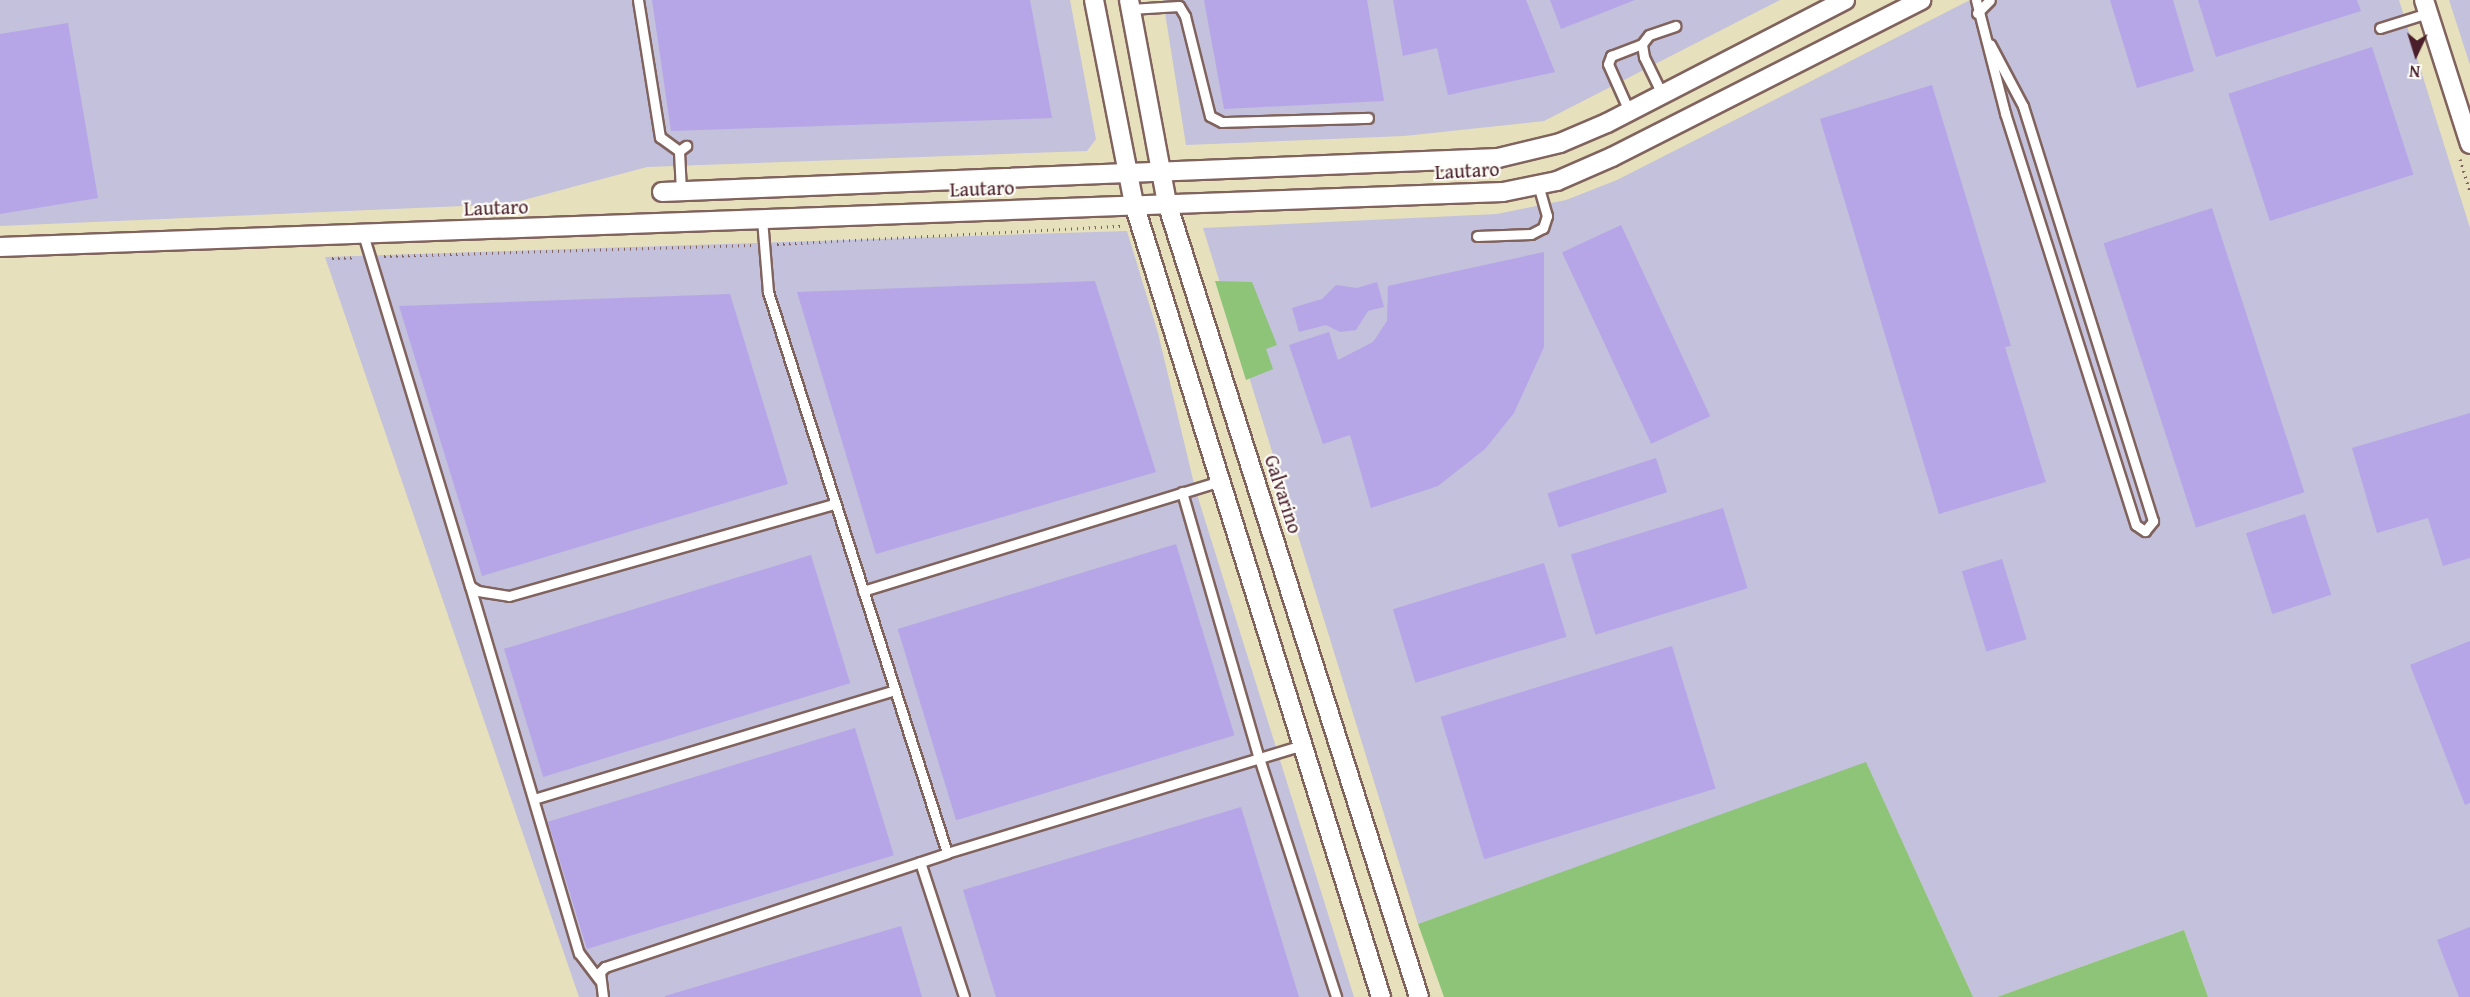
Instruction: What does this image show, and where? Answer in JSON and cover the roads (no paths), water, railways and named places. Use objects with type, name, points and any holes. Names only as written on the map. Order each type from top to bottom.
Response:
[{"type":"street","points":[[1094,0],[1127,174],[1140,226],[1381,997]]},
{"type":"street","name":"Lautaro","points":[[672,192],[1498,158],[1560,143],[1629,111],[1845,0]]},
{"type":"street","name":"Lautaro","points":[[0,247],[1503,192],[1557,181],[1612,157],[1922,0]]},
{"type":"street","name":"Galvarino","points":[[1130,4],[1159,172],[1167,203],[1419,997]]},
{"type":"street","points":[[2426,6],[2470,144]]},
{"type":"lane","points":[[638,0],[660,136],[683,148],[672,192]]},
{"type":"lane","points":[[1976,0],[1990,44],[2027,117],[2153,521],[2145,531],[2136,525],[2005,113],[1990,44]]},
{"type":"lane","points":[[1978,12],[1990,0]]},
{"type":"lane","points":[[1130,4],[1179,6],[1185,16],[1210,116],[1222,122],[1368,118]]},
{"type":"lane","points":[[2380,28],[2426,6]]},
{"type":"lane","points":[[1629,111],[1608,64],[1611,56],[1642,44],[1649,35],[1675,26]]},
{"type":"lane","points":[[1642,44],[1644,57],[1662,94]]},
{"type":"lane","points":[[1477,236],[1531,234],[1543,228],[1546,216],[1538,185]]},
{"type":"lane","points":[[762,219],[768,292],[946,852]]},
{"type":"lane","points":[[363,234],[367,257],[470,586],[579,953],[599,980],[603,997]]},
{"type":"lane","points":[[863,591],[1221,481]]},
{"type":"lane","points":[[1182,492],[1259,758],[1335,997]]},
{"type":"lane","points":[[470,586],[488,595],[509,597],[835,504]]},
{"type":"lane","points":[[534,800],[895,690]]},
{"type":"lane","points":[[599,980],[605,967],[946,852],[1302,745]]},
{"type":"lane","points":[[920,862],[964,997]]}]
